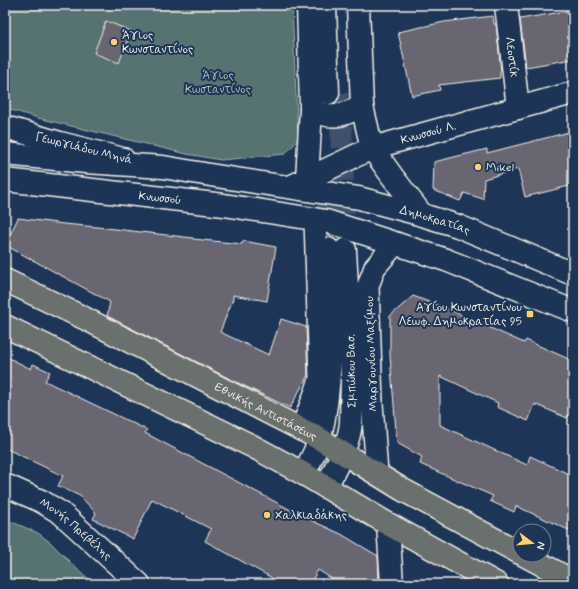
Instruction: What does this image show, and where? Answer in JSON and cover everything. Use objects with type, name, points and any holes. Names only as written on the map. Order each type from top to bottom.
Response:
[{"type":"main road","points":[[5,154],[86,162],[163,166],[298,183],[311,109],[308,5]]},
{"type":"main road","points":[[325,5],[334,93],[337,5]]},
{"type":"main road","points":[[358,5],[362,106],[372,148],[422,215]]},
{"type":"main road","name":"Λεοστίκ","points":[[506,5],[518,108]]},
{"type":"main road","name":"Κνωσσού Λ.","points":[[298,183],[372,148],[573,93]]},
{"type":"main road","points":[[311,109],[319,114],[334,117],[351,112],[362,106]]},
{"type":"main road","name":"Γεωργιάδου Μηνά","points":[[5,127],[60,143],[125,159],[163,166]]},
{"type":"main road","name":"Κνωσσού","points":[[5,180],[224,205],[314,219]]},
{"type":"main road","name":"Δημοκρατίας","points":[[298,183],[359,198],[458,226],[573,274]]},
{"type":"main road","points":[[314,219],[332,223],[396,243],[453,263],[573,311]]},
{"type":"main road","name":"Σμπώκου Βασ.","points":[[304,474],[310,434],[324,419],[330,377],[336,250],[352,400],[350,429],[343,452],[326,487]]},
{"type":"main road","name":"Εθνικής Αντιστάσεως","points":[[5,280],[84,318],[310,434],[343,452],[403,490],[512,549]]},
{"type":"main road","points":[[5,326],[245,443],[304,474],[388,524],[497,584]]},
{"type":"main road","name":"Μονής Πρεβέλης","points":[[5,485],[41,501],[61,513],[139,584]]},
{"type":"main road","points":[[388,524],[392,584]]},
{"type":"main road","points":[[540,563],[573,580]]},
{"type":"street","points":[[310,434],[320,380],[314,219]]},
{"type":"street","name":"Μαργουνίου Μαξίμου","points":[[377,474],[372,403],[368,286],[375,267],[396,243]]},
{"type":"green space","name":"Άγιος Κωσταντίνος","points":[[5,5],[292,5],[298,140],[285,154],[221,160],[187,154],[38,118],[5,108]]},
{"type":"green space","points":[[5,519],[38,533],[51,543],[77,569],[95,584],[5,584]]},
{"type":"building","points":[[573,10],[573,59],[526,67],[520,19]]},
{"type":"building","points":[[493,16],[494,24],[496,24],[501,71],[500,78],[439,85],[440,90],[412,96],[398,32],[444,22]]},
{"type":"building","points":[[106,21],[131,31],[119,63],[94,53]]},
{"type":"building","points":[[573,131],[573,185],[525,197],[518,169],[484,179],[483,199],[464,193],[460,201],[433,190],[434,162],[487,149],[487,153]]},
{"type":"building","points":[[18,218],[193,239],[242,244],[243,241],[276,247],[267,301],[233,295],[233,299],[220,332],[269,355],[281,319],[306,327],[308,375],[290,408],[107,316],[110,302],[5,245]]},
{"type":"building","points":[[413,296],[448,309],[524,343],[526,340],[573,361],[573,404],[567,418],[535,404],[528,421],[497,407],[498,403],[440,376],[440,425],[527,465],[530,456],[573,476],[573,532],[516,506],[514,512],[490,501],[493,496],[420,464],[422,457],[397,443],[390,356],[390,316]]},
{"type":"building","points":[[5,356],[31,369],[33,364],[50,372],[45,381],[147,430],[145,433],[304,517],[341,534],[378,556],[379,584],[340,584],[318,570],[310,584],[269,584],[272,578],[205,541],[211,529],[152,499],[133,539],[93,519],[96,513],[80,496],[58,486],[63,476],[5,448]]},
{"type":"tunnel","points":[[340,93],[345,245]]},
{"type":"tunnel","points":[[328,174],[328,249]]},
{"type":"place","name":"Άγιος Κωνσταντίνος","points":[[114,42]]},
{"type":"place","name":"Mikel","points":[[478,167]]},
{"type":"place","name":"Αγίου Κωνσταντίνου Λεωφ. Δημοκρατίας 95","points":[[530,314]]},
{"type":"place","name":"Χαλκιαδάκης","points":[[267,515]]}]
